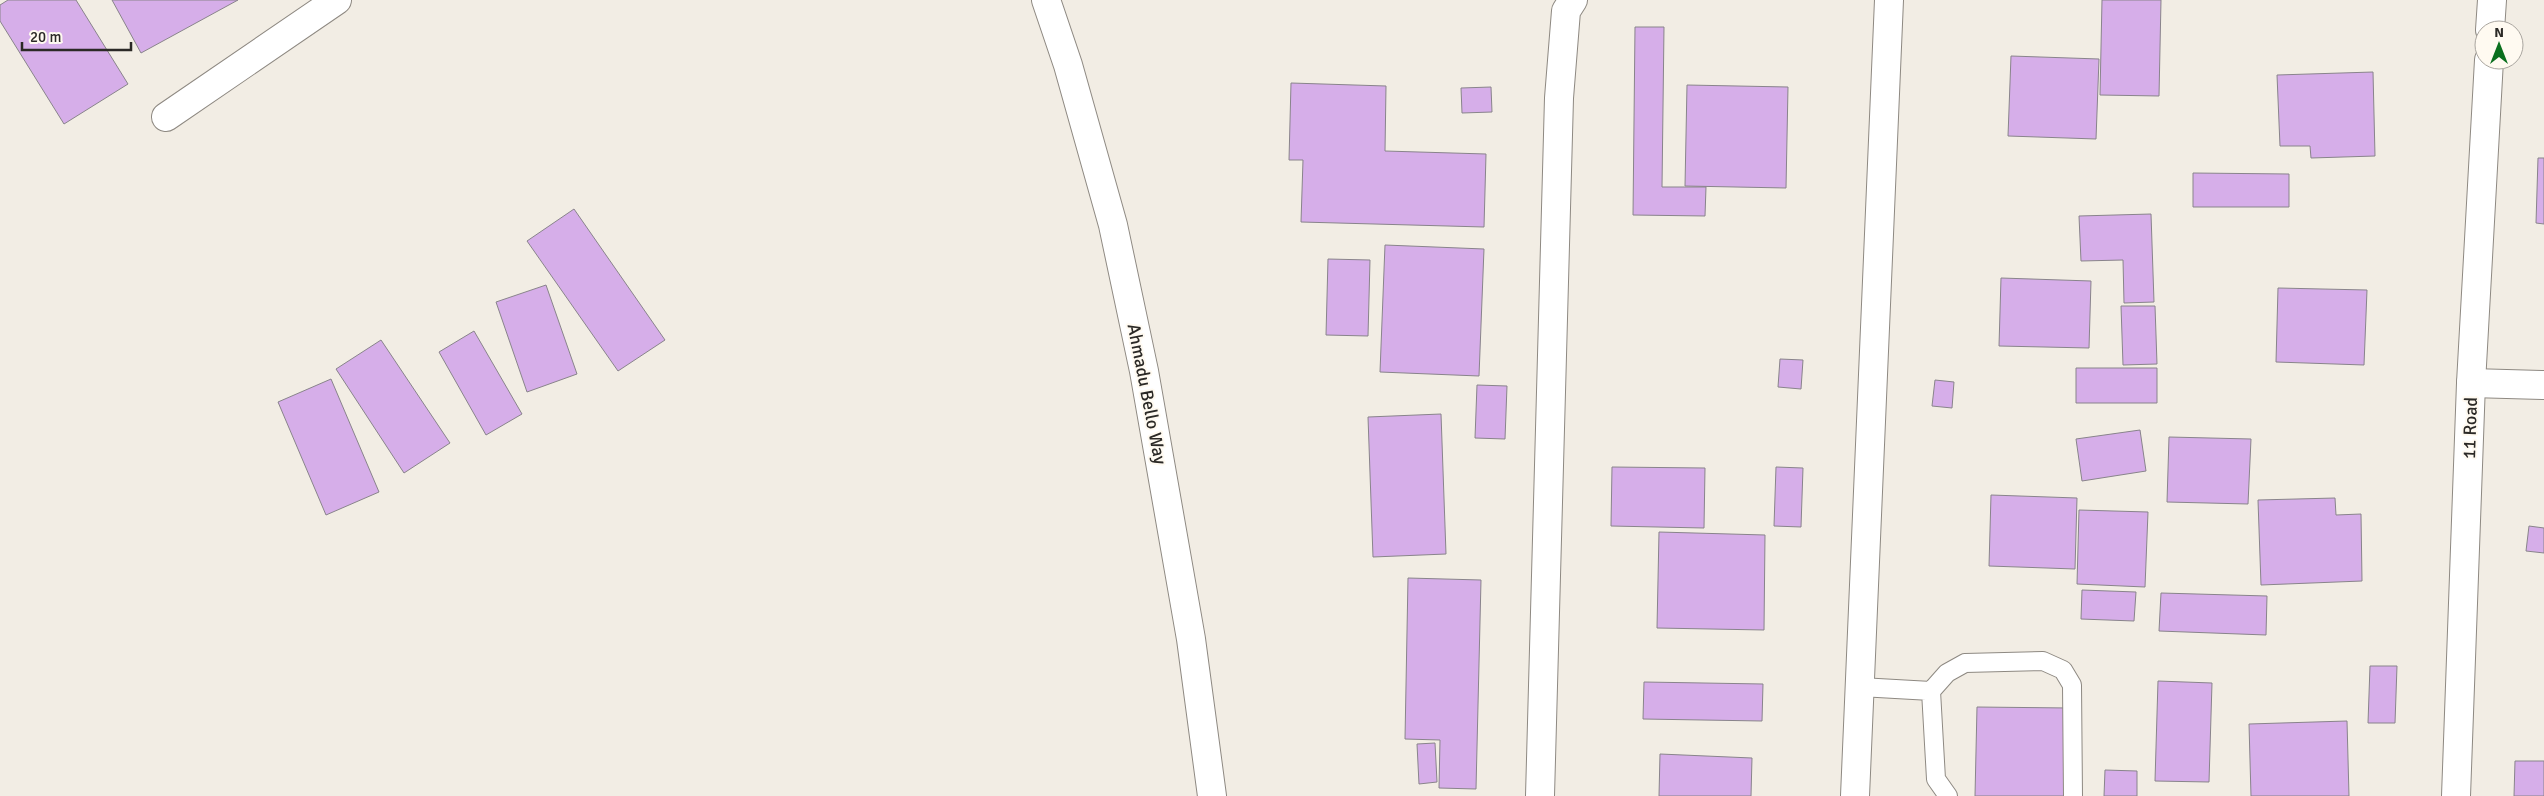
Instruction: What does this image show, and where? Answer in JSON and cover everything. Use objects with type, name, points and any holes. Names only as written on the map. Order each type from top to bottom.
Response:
[{"type":"street","points":[[166,117],[337,0]]},
{"type":"street","name":"Ahmadu Bello Way","points":[[1046,0],[1068,65],[1113,225],[1144,371],[1190,630],[1212,796]]},
{"type":"street","points":[[1540,796],[1559,98],[1566,11],[1573,0]]},
{"type":"street","points":[[1855,796],[1889,0]]},
{"type":"street","points":[[2491,20],[2492,0]]},
{"type":"street","name":"11 Road","points":[[2456,796],[2471,384],[2488,70]]},
{"type":"street","points":[[2471,384],[2544,385]]},
{"type":"lane","points":[[1948,796],[1936,779],[1931,691],[1947,674],[1965,663],[2043,662],[2063,670],[2072,685],[2073,796]]},
{"type":"lane","points":[[1860,687],[1931,691]]},
{"type":"building","points":[[8,0],[76,0],[128,84],[64,124],[0,21],[0,5]]},
{"type":"building","points":[[112,0],[238,0],[141,53]]},
{"type":"building","points":[[2102,0],[2161,0],[2159,96],[2100,95]]},
{"type":"building","points":[[1635,27],[1664,27],[1662,187],[1706,187],[1705,216],[1633,215]]},
{"type":"building","points":[[2011,56],[2099,59],[2096,139],[2008,136]]},
{"type":"building","points":[[2373,72],[2375,156],[2311,158],[2310,146],[2280,146],[2277,75]]},
{"type":"building","points":[[1291,83],[1386,86],[1385,151],[1486,154],[1484,227],[1301,222],[1303,160],[1289,160]]},
{"type":"building","points":[[1687,85],[1788,87],[1786,188],[1685,186]]},
{"type":"building","points":[[1491,87],[1492,112],[1462,113],[1461,88]]},
{"type":"building","points":[[2538,158],[2544,158],[2544,224],[2536,223]]},
{"type":"building","points":[[2193,173],[2289,174],[2289,207],[2193,207]]},
{"type":"building","points":[[574,209],[665,340],[618,371],[527,241]]},
{"type":"building","points":[[2151,214],[2154,302],[2124,303],[2123,260],[2081,261],[2079,216]]},
{"type":"building","points":[[1385,245],[1484,249],[1479,376],[1380,372]]},
{"type":"building","points":[[1328,259],[1370,260],[1368,336],[1326,335]]},
{"type":"building","points":[[2001,278],[2091,281],[2089,348],[1999,346]]},
{"type":"building","points":[[546,285],[577,374],[527,392],[496,302]]},
{"type":"building","points":[[2278,288],[2367,290],[2364,365],[2276,362]]},
{"type":"building","points":[[2121,306],[2155,306],[2157,364],[2123,365]]},
{"type":"building","points":[[474,331],[522,414],[486,435],[439,352]]},
{"type":"building","points":[[381,340],[450,443],[404,473],[336,369]]},
{"type":"building","points":[[1780,359],[1803,360],[1801,389],[1778,387]]},
{"type":"building","points":[[2076,368],[2157,368],[2157,403],[2076,403]]},
{"type":"building","points":[[331,379],[379,492],[326,515],[278,402]]},
{"type":"building","points":[[1935,380],[1954,382],[1952,408],[1932,406]]},
{"type":"building","points":[[1477,385],[1507,386],[1505,439],[1475,438]]},
{"type":"building","points":[[1441,414],[1446,554],[1373,557],[1368,417]]},
{"type":"building","points":[[2140,430],[2146,471],[2082,481],[2076,439]]},
{"type":"building","points":[[2169,437],[2251,439],[2248,504],[2167,502]]},
{"type":"building","points":[[1612,467],[1705,468],[1704,528],[1611,526]]},
{"type":"building","points":[[1776,467],[1803,468],[1801,527],[1774,526]]},
{"type":"building","points":[[1991,495],[2077,498],[2075,569],[1989,566]]},
{"type":"building","points":[[2335,498],[2336,515],[2361,514],[2362,581],[2261,585],[2258,500]]},
{"type":"building","points":[[2079,510],[2148,512],[2145,587],[2077,584]]},
{"type":"building","points":[[2529,526],[2544,528],[2544,553],[2526,551]]},
{"type":"building","points":[[1659,532],[1765,535],[1764,630],[1657,628]]},
{"type":"building","points":[[1408,578],[1481,580],[1476,789],[1439,788],[1440,740],[1405,739]]},
{"type":"building","points":[[2082,590],[2136,592],[2134,621],[2081,619]]},
{"type":"building","points":[[2161,593],[2267,596],[2266,635],[2159,631]]},
{"type":"building","points":[[2370,666],[2397,666],[2395,723],[2368,723]]},
{"type":"building","points":[[2158,681],[2212,683],[2209,782],[2155,781]]},
{"type":"building","points":[[1644,682],[1763,684],[1762,721],[1643,719]]},
{"type":"building","points":[[1977,707],[2069,708],[2067,796],[1975,796]]},
{"type":"building","points":[[2347,721],[2349,796],[2251,796],[2249,724]]},
{"type":"building","points":[[1435,743],[1437,782],[1419,784],[1417,744]]},
{"type":"building","points":[[1660,754],[1752,758],[1751,796],[1659,796]]},
{"type":"building","points":[[2515,761],[2544,761],[2544,796],[2514,796]]},
{"type":"building","points":[[2105,770],[2137,771],[2137,796],[2104,796]]}]
